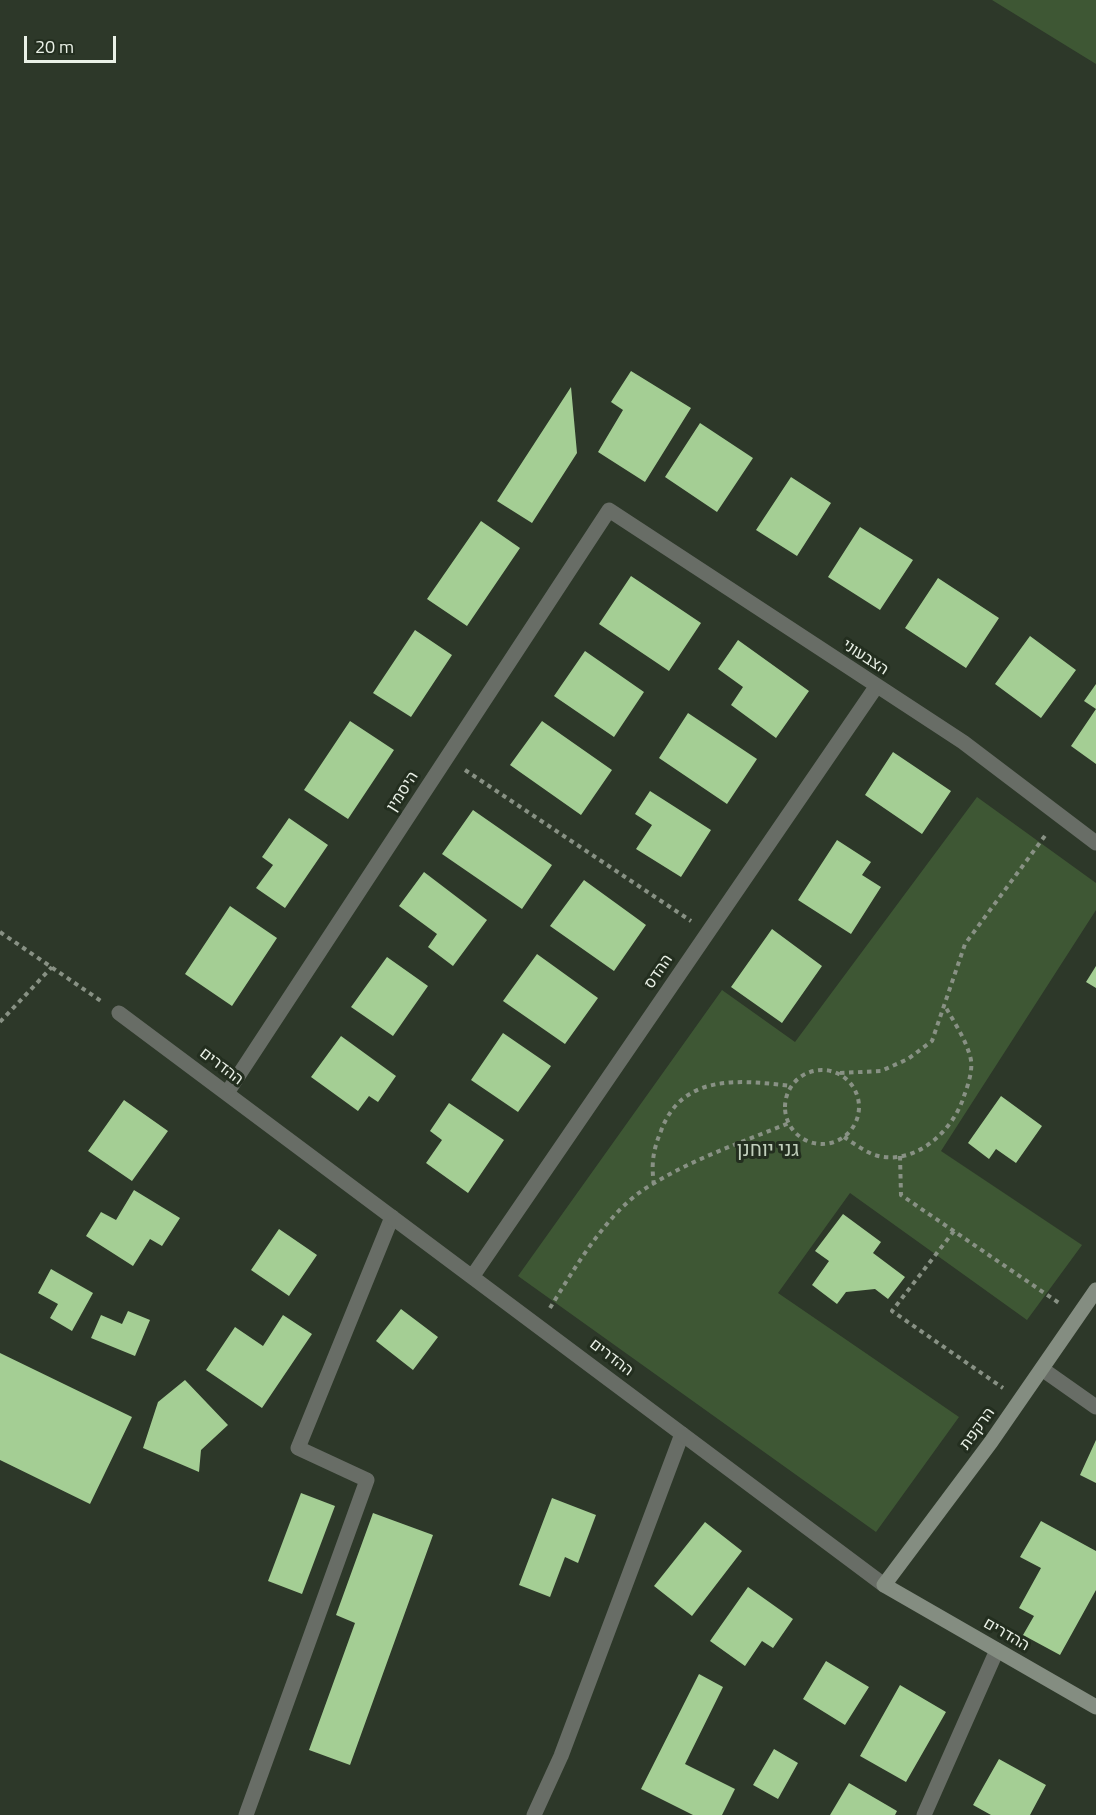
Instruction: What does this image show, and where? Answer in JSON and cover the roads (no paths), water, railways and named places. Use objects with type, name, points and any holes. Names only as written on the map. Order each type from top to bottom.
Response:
[{"type":"main road","name":"הרקפת","points":[[884,1585],[1020,1400],[1096,1290]]},
{"type":"main road","name":"ההדרים","points":[[884,1585],[1096,1707]]},
{"type":"street","name":"הצבעוני","points":[[609,510],[963,742],[1096,843]]},
{"type":"street","name":"היסמין","points":[[226,1093],[609,510]]},
{"type":"street","name":"ההדס","points":[[472,1276],[876,687]]},
{"type":"street","name":"ההדרים","points":[[119,1013],[884,1585]]},
{"type":"street","points":[[246,1815],[367,1480],[298,1448],[392,1217]]},
{"type":"street","points":[[1042,1369],[1096,1407]]},
{"type":"street","points":[[534,1815],[561,1756],[682,1434]]},
{"type":"street","points":[[924,1815],[997,1650]]},
{"type":"district","name":"גני יוחנן","points":[[768,1151]]}]
